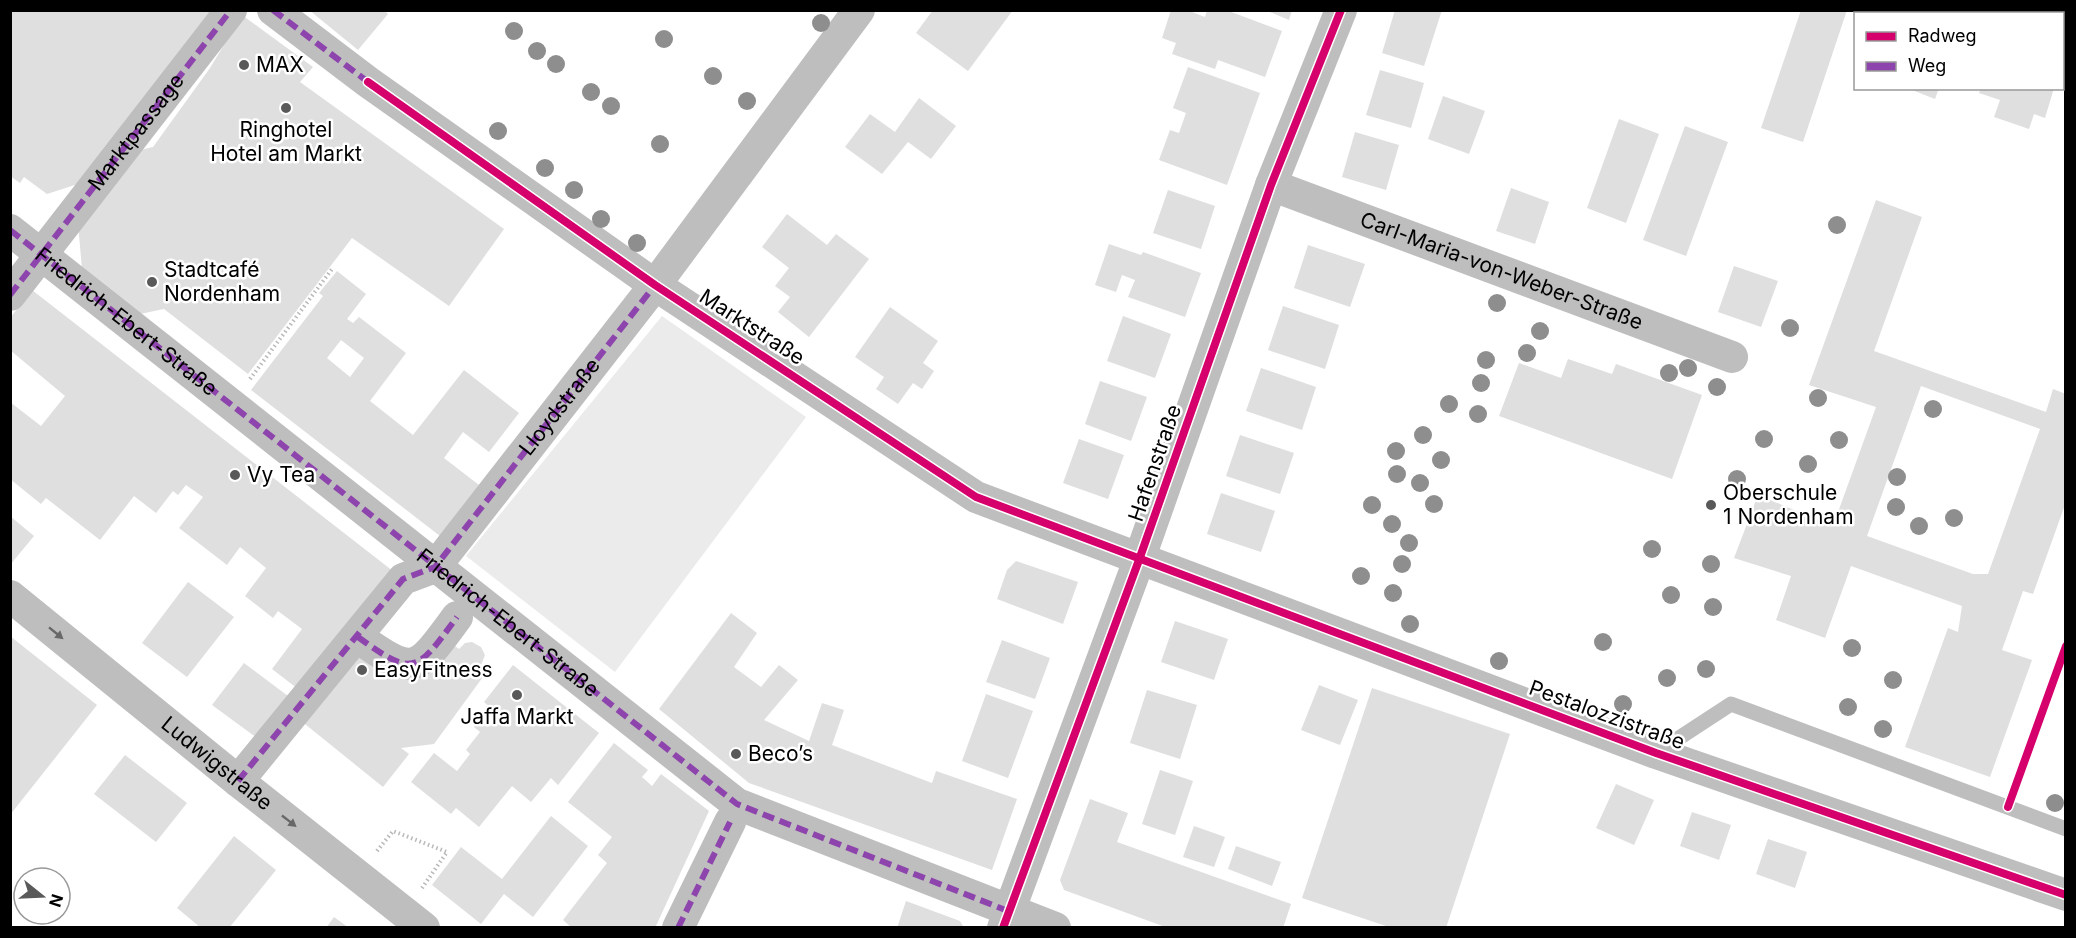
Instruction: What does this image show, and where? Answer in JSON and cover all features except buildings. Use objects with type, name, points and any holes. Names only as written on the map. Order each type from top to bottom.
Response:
[{"type":"street","name":"Marktpassage","points":[[10,295],[231,10]]},
{"type":"street","name":"Marktstraße","points":[[273,10],[368,82],[655,285],[976,497],[1139,560]]},
{"type":"street","name":"Lloydstraße","points":[[435,567],[655,285],[859,10]]},
{"type":"street","name":"Hafenstraße","points":[[1005,919],[1139,560],[1271,185],[1341,10]]},
{"type":"street","name":"Carl-Maria-von-Weber-Straße","points":[[1271,185],[1732,357]]},
{"type":"street","name":"Friedrich-Ebert-Straße","points":[[10,230],[736,804],[1005,919],[1055,927]]},
{"type":"street","name":"Pestalozzistraße","points":[[1139,560],[1656,753],[2066,895]]},
{"type":"street","points":[[238,781],[358,637],[403,579],[435,567]]},
{"type":"street","name":"Ludwigstraße","points":[[10,596],[413,919]]},
{"type":"street","points":[[358,637],[391,661],[409,665],[427,657],[457,617]]},
{"type":"street","points":[[678,927],[730,822]]},
{"type":"lane","points":[[1656,753],[1731,704],[2066,829]]},
{"type":"path","points":[[231,405],[332,269]]},
{"type":"path","points":[[359,876],[393,831],[447,852],[413,919]]},
{"type":"shaded area","points":[[662,316],[806,417],[615,672],[466,556]]},
{"type":"marked path","points":[[10,295],[231,10]]},
{"type":"marked path","points":[[273,10],[368,82]]},
{"type":"marked path","points":[[10,230],[737,804],[1008,911]]},
{"type":"marked path","points":[[238,781],[403,579],[435,567],[655,285]]},
{"type":"marked path","points":[[358,637],[392,659],[414,663],[433,649],[457,617]]},
{"type":"marked path","points":[[678,928],[730,822]]},
{"type":"cycle path","points":[[1003,928],[1139,560],[1271,185],[1341,10]]},
{"type":"cycle path","points":[[368,82],[655,285],[976,497],[1656,753],[2066,895]]},
{"type":"cycle path","points":[[2008,807],[2066,646]]},
{"type":"place","name":"MAX","points":[[244,65]]},
{"type":"place","name":"Ringhotel Hotel am Markt","points":[[286,108]]},
{"type":"place","name":"Stadtcafé Nordenham","points":[[152,282]]},
{"type":"place","name":"Vy Tea","points":[[235,475]]},
{"type":"place","name":"Oberschule 1 Nordenham","points":[[1711,505]]},
{"type":"place","name":"EasyFitness","points":[[362,670]]},
{"type":"place","name":"Jaffa Markt","points":[[517,695]]},
{"type":"place","name":"Beco’s","points":[[736,754]]}]
